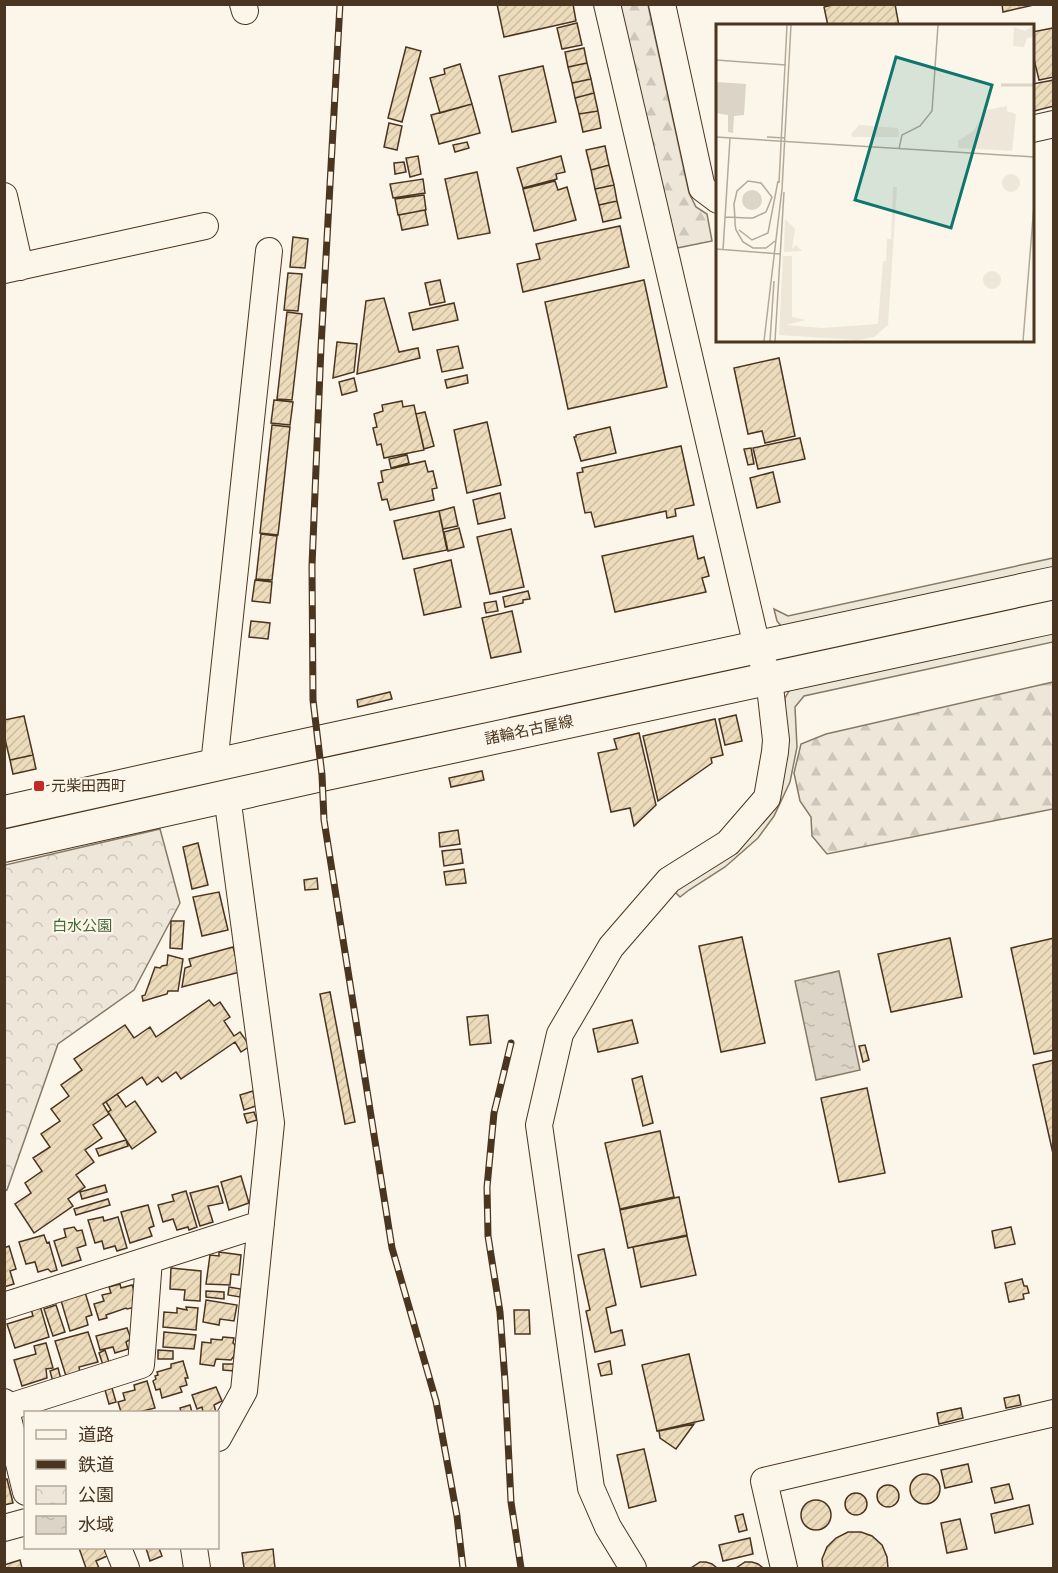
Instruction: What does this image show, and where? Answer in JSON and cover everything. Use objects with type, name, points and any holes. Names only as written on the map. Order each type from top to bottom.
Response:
[{"type":"main road","points":[[4,812],[1053,584]]},
{"type":"main road","name":"諸輪名古屋線","points":[[4,846],[1053,617]]},
{"type":"street","points":[[607,4],[757,647],[769,678],[776,740],[767,798],[728,843],[669,880],[611,947],[560,1034],[539,1125],[591,1488],[608,1527],[633,1569]]},
{"type":"street","points":[[662,4],[702,188],[716,199]]},
{"type":"street","points":[[1034,129],[1053,124]]},
{"type":"street","points":[[4,196],[12,269],[205,226]]},
{"type":"street","points":[[214,765],[269,251]]},
{"type":"street","points":[[219,1436],[244,1391],[271,1123],[227,796]]},
{"type":"street","points":[[4,1306],[261,1224]]},
{"type":"street","points":[[24,1484],[5,1405],[141,1365],[149,1260]]},
{"type":"street","points":[[784,1569],[764,1481],[1053,1413]]},
{"type":"street","points":[[4,1528],[24,1523]]},
{"type":"street","points":[[118,1549],[126,1569]]},
{"type":"street","points":[[194,1549],[198,1569]]},
{"type":"green space","points":[[617,5],[648,5],[689,193],[696,207],[707,214],[712,241],[672,249]]},
{"type":"green space","points":[[1053,682],[1053,809],[827,854],[812,836],[811,817],[800,801],[794,773],[801,744],[826,734]]},
{"type":"green space","name":"白水公園","points":[[160,829],[180,903],[134,990],[58,1044],[5,1191],[5,865]]},
{"type":"shaded area","points":[[1053,558],[1053,570],[790,627],[781,626],[774,609],[788,616]]},
{"type":"shaded area","points":[[1053,629],[1053,642],[804,696],[795,707],[797,747],[790,782],[774,816],[758,838],[725,867],[680,897],[675,892],[676,886],[722,857],[786,752],[785,698],[796,686]]},
{"type":"water","points":[[839,971],[860,1070],[816,1080],[795,981]]},
{"type":"building","points":[[497,4],[573,4],[576,21],[504,37]]},
{"type":"building","points":[[836,4],[895,4],[899,24],[828,24],[824,7]]},
{"type":"building","points":[[1002,4],[1038,4],[1003,12]]},
{"type":"building","points":[[577,23],[582,45],[562,49],[557,28]]},
{"type":"building","points":[[1053,28],[1054,77],[1039,80],[1034,59],[1034,32]]},
{"type":"building","points":[[406,47],[421,51],[402,122],[388,118]]},
{"type":"building","points":[[584,48],[587,63],[568,67],[565,52]]},
{"type":"building","points":[[587,63],[591,79],[572,83],[568,67]]},
{"type":"building","points":[[460,64],[472,104],[440,113],[430,78],[445,74],[444,69]]},
{"type":"building","points":[[543,66],[556,122],[512,132],[499,76]]},
{"type":"building","points":[[591,79],[594,93],[575,98],[572,83]]},
{"type":"building","points":[[1054,80],[1054,106],[1034,111],[1034,84]]},
{"type":"building","points":[[594,93],[598,111],[579,114],[575,98]]},
{"type":"building","points":[[472,104],[480,133],[439,144],[431,115]]},
{"type":"building","points":[[598,111],[601,128],[583,132],[579,114]]},
{"type":"building","points":[[389,123],[402,126],[397,150],[384,147]]},
{"type":"building","points":[[467,142],[469,148],[455,152],[453,145]]},
{"type":"building","points":[[605,146],[609,165],[591,170],[586,150]]},
{"type":"building","points":[[418,156],[421,174],[410,177],[406,158]]},
{"type":"building","points":[[561,156],[565,172],[556,174],[557,179],[523,188],[517,168]]},
{"type":"building","points":[[404,162],[406,172],[395,174],[394,163]]},
{"type":"building","points":[[609,165],[614,185],[595,189],[591,170]]},
{"type":"building","points":[[477,172],[490,233],[458,239],[445,179]]},
{"type":"building","points":[[423,179],[425,193],[393,198],[390,184]]},
{"type":"building","points":[[555,181],[558,190],[567,187],[576,220],[534,231],[523,189]]},
{"type":"building","points":[[614,185],[617,201],[599,205],[595,189]]},
{"type":"building","points":[[424,195],[426,210],[398,215],[395,199]]},
{"type":"building","points":[[617,201],[621,218],[603,222],[599,205]]},
{"type":"building","points":[[425,210],[428,225],[402,230],[399,215]]},
{"type":"building","points":[[620,226],[629,267],[523,292],[517,264],[540,259],[536,244]]},
{"type":"building","points":[[293,237],[308,239],[305,268],[290,267]]},
{"type":"building","points":[[288,273],[302,274],[298,311],[284,310]]},
{"type":"building","points":[[440,280],[445,302],[430,305],[425,283]]},
{"type":"building","points":[[644,280],[667,387],[568,409],[545,302]]},
{"type":"building","points":[[384,298],[399,352],[418,348],[420,358],[357,374],[366,301]]},
{"type":"building","points":[[454,303],[458,320],[413,330],[409,313]]},
{"type":"building","points":[[287,312],[302,314],[292,400],[277,399]]},
{"type":"building","points":[[337,342],[357,344],[354,372],[333,378]]},
{"type":"building","points":[[458,346],[463,368],[442,372],[437,350]]},
{"type":"building","points":[[779,358],[795,436],[765,443],[762,431],[748,434],[734,368]]},
{"type":"building","points":[[467,375],[468,383],[447,388],[445,380]]},
{"type":"building","points":[[354,378],[357,391],[342,395],[339,382]]},
{"type":"building","points":[[274,400],[293,402],[290,425],[271,423]]},
{"type":"building","points":[[402,401],[403,407],[414,405],[424,450],[384,458],[381,444],[377,445],[373,428],[377,427],[374,414],[383,411],[382,405]]},
{"type":"building","points":[[425,412],[434,446],[424,449],[416,414]]},
{"type":"building","points":[[487,422],[501,485],[467,493],[454,430]]},
{"type":"building","points":[[272,425],[290,427],[278,535],[260,533]]},
{"type":"building","points":[[610,427],[616,453],[581,461],[574,437]]},
{"type":"building","points":[[800,438],[805,459],[758,469],[753,448]]},
{"type":"building","points":[[681,446],[694,505],[675,509],[676,516],[667,518],[666,511],[595,527],[591,512],[585,513],[577,473],[583,472],[582,468]]},
{"type":"building","points":[[751,448],[754,464],[748,465],[744,449]]},
{"type":"building","points":[[407,455],[409,463],[391,468],[389,459]]},
{"type":"building","points":[[425,461],[428,472],[433,471],[437,488],[432,489],[434,500],[390,510],[387,499],[382,500],[378,483],[383,482],[381,471]]},
{"type":"building","points":[[773,472],[780,502],[757,508],[750,478]]},
{"type":"building","points":[[500,493],[505,518],[478,524],[473,500]]},
{"type":"building","points":[[454,507],[458,526],[443,529],[439,511]]},
{"type":"building","points":[[439,511],[447,550],[403,559],[394,521]]},
{"type":"building","points":[[459,528],[464,547],[448,551],[444,532]]},
{"type":"building","points":[[511,529],[524,587],[490,594],[477,537]]},
{"type":"building","points":[[261,534],[277,536],[272,580],[256,579]]},
{"type":"building","points":[[693,536],[698,559],[704,557],[709,576],[702,578],[706,592],[615,612],[602,556]]},
{"type":"building","points":[[451,560],[461,607],[424,615],[414,569]]},
{"type":"building","points":[[255,580],[272,582],[270,603],[252,601]]},
{"type":"building","points":[[528,591],[530,599],[505,607],[503,597]]},
{"type":"building","points":[[496,601],[498,611],[486,613],[484,603]]},
{"type":"building","points":[[512,611],[521,652],[491,658],[482,618]]},
{"type":"building","points":[[251,621],[270,623],[268,639],[249,637]]},
{"type":"building","points":[[390,692],[392,699],[358,707],[357,700]]},
{"type":"building","points":[[736,715],[742,741],[725,745],[719,719]]},
{"type":"building","points":[[24,716],[33,755],[10,760],[4,735],[4,720]]},
{"type":"building","points":[[715,719],[723,755],[711,758],[712,763],[658,801],[643,736]]},
{"type":"building","points":[[639,733],[656,805],[634,826],[630,808],[611,812],[598,753],[617,749],[614,739]]},
{"type":"building","points":[[33,755],[36,769],[13,774],[10,760]]},
{"type":"building","points":[[482,771],[484,780],[451,787],[449,778]]},
{"type":"building","points":[[458,830],[460,844],[440,847],[439,833]]},
{"type":"building","points":[[198,843],[208,885],[192,889],[183,847]]},
{"type":"building","points":[[461,849],[463,863],[444,866],[442,851]]},
{"type":"building","points":[[464,869],[466,883],[446,885],[444,872]]},
{"type":"building","points":[[317,878],[318,889],[305,890],[304,880]]},
{"type":"building","points":[[219,892],[228,930],[202,936],[193,897]]},
{"type":"building","points":[[171,921],[184,921],[182,949],[170,948]]},
{"type":"building","points":[[742,937],[765,1043],[721,1052],[699,946]]},
{"type":"building","points":[[950,938],[962,997],[891,1012],[878,954]]},
{"type":"building","points":[[1054,938],[1054,1050],[1034,1054],[1011,948]]},
{"type":"building","points":[[233,947],[240,972],[182,987],[185,968],[191,966],[189,959]]},
{"type":"building","points":[[168,955],[183,959],[178,991],[168,991],[167,994],[143,1001],[142,996],[145,995],[155,967],[160,968],[167,965]]},
{"type":"building","points":[[330,992],[355,1122],[345,1124],[320,994]]},
{"type":"building","points":[[209,1000],[214,1006],[220,1002],[230,1017],[224,1021],[234,1036],[240,1032],[250,1046],[241,1052],[235,1042],[181,1079],[176,1072],[162,1082],[158,1077],[147,1085],[142,1077],[103,1104],[109,1114],[93,1125],[102,1138],[85,1150],[94,1162],[76,1175],[85,1187],[68,1199],[73,1206],[34,1233],[15,1204],[31,1193],[25,1183],[42,1171],[33,1158],[50,1147],[41,1134],[60,1121],[51,1109],[69,1096],[61,1085],[82,1070],[74,1059],[125,1025],[134,1038],[150,1027],[156,1037]]},
{"type":"building","points":[[488,1015],[491,1043],[470,1045],[467,1017]]},
{"type":"building","points":[[632,1020],[638,1043],[598,1052],[593,1029]]},
{"type":"building","points":[[865,1045],[869,1060],[863,1062],[859,1046]]},
{"type":"building","points":[[1054,1060],[1054,1158],[1033,1065]]},
{"type":"building","points":[[642,1076],[653,1123],[643,1126],[632,1079]]},
{"type":"building","points":[[867,1088],[885,1173],[839,1182],[821,1098]]},
{"type":"building","points":[[253,1091],[256,1106],[244,1110],[240,1095]]},
{"type":"building","points":[[117,1094],[126,1107],[135,1101],[156,1132],[132,1149],[108,1112],[111,1110],[106,1102]]},
{"type":"building","points":[[254,1112],[257,1120],[247,1123],[244,1114]]},
{"type":"building","points":[[660,1131],[674,1197],[620,1209],[605,1143]]},
{"type":"building","points":[[126,1140],[128,1146],[99,1156],[96,1149]]},
{"type":"building","points":[[241,1176],[249,1203],[229,1210],[221,1182]]},
{"type":"building","points":[[105,1185],[107,1192],[82,1199],[80,1192]]},
{"type":"building","points":[[218,1186],[223,1203],[208,1206],[213,1222],[200,1226],[190,1193]]},
{"type":"building","points":[[186,1191],[197,1227],[177,1230],[173,1219],[163,1222],[158,1205],[174,1201],[172,1195]]},
{"type":"building","points":[[679,1197],[687,1235],[628,1248],[620,1210]]},
{"type":"building","points":[[108,1199],[110,1205],[76,1215],[74,1209]]},
{"type":"building","points":[[148,1205],[154,1226],[149,1228],[152,1236],[130,1243],[121,1212]]},
{"type":"building","points":[[103,1217],[104,1221],[118,1217],[127,1248],[117,1251],[115,1246],[104,1249],[102,1241],[95,1243],[88,1220]]},
{"type":"building","points":[[74,1227],[77,1231],[82,1230],[86,1245],[77,1248],[81,1260],[62,1266],[54,1241],[66,1237],[64,1229]]},
{"type":"building","points":[[1011,1227],[1015,1244],[995,1248],[992,1231]]},
{"type":"building","points":[[44,1235],[47,1243],[49,1242],[57,1270],[51,1272],[48,1269],[38,1272],[35,1262],[26,1264],[19,1242]]},
{"type":"building","points":[[687,1236],[696,1275],[641,1287],[633,1247]]},
{"type":"building","points":[[9,1246],[16,1269],[10,1271],[14,1284],[4,1287],[4,1248]]},
{"type":"building","points":[[604,1249],[616,1305],[606,1308],[611,1333],[622,1330],[625,1345],[595,1352],[586,1311],[590,1310],[578,1255]]},
{"type":"building","points":[[219,1252],[241,1255],[239,1275],[231,1274],[230,1285],[206,1284],[210,1255],[219,1256]]},
{"type":"building","points":[[171,1268],[201,1271],[200,1301],[184,1300],[185,1290],[170,1289]]},
{"type":"building","points":[[1022,1279],[1029,1293],[1023,1294],[1024,1299],[1009,1302],[1005,1283]]},
{"type":"building","points":[[120,1284],[121,1288],[132,1285],[136,1296],[133,1297],[136,1307],[106,1315],[107,1318],[99,1320],[94,1304],[104,1301],[102,1295],[111,1293],[109,1287]]},
{"type":"building","points":[[229,1287],[241,1289],[240,1297],[228,1295]]},
{"type":"building","points":[[84,1289],[92,1315],[86,1317],[88,1325],[70,1331],[60,1297]]},
{"type":"building","points":[[206,1291],[224,1292],[224,1299],[206,1297]]},
{"type":"building","points":[[206,1300],[237,1305],[234,1321],[220,1319],[219,1325],[203,1322]]},
{"type":"building","points":[[39,1302],[49,1337],[15,1348],[7,1324],[33,1316],[30,1305]]},
{"type":"building","points":[[56,1305],[65,1332],[53,1336],[44,1309]]},
{"type":"building","points":[[186,1307],[198,1308],[196,1330],[163,1327],[164,1312],[177,1313],[177,1308],[187,1310]]},
{"type":"building","points":[[514,1310],[529,1310],[530,1334],[515,1334]]},
{"type":"building","points":[[127,1328],[131,1339],[126,1342],[128,1349],[115,1353],[113,1347],[100,1350],[96,1336]]},
{"type":"building","points":[[88,1332],[98,1362],[79,1367],[80,1372],[66,1376],[55,1341]]},
{"type":"building","points":[[164,1332],[196,1335],[194,1349],[163,1347]]},
{"type":"building","points":[[223,1337],[234,1338],[234,1356],[231,1360],[216,1359],[214,1366],[200,1364],[202,1342],[211,1343],[211,1339],[222,1340]]},
{"type":"building","points":[[46,1343],[53,1368],[46,1369],[47,1378],[22,1386],[14,1360],[36,1354],[34,1346]]},
{"type":"building","points":[[105,1350],[109,1362],[103,1365],[99,1353]]},
{"type":"building","points":[[158,1350],[173,1351],[173,1359],[158,1359]]},
{"type":"building","points":[[689,1354],[704,1420],[657,1431],[642,1365]]},
{"type":"building","points":[[183,1361],[188,1378],[185,1378],[187,1385],[180,1387],[182,1392],[162,1398],[160,1389],[156,1390],[153,1381],[158,1375],[157,1372],[171,1368],[171,1364]]},
{"type":"building","points":[[610,1361],[612,1374],[601,1376],[598,1364]]},
{"type":"building","points":[[223,1364],[234,1364],[234,1371],[223,1370]]},
{"type":"building","points":[[58,1368],[61,1379],[53,1382],[50,1371]]},
{"type":"building","points":[[147,1381],[155,1408],[143,1411],[121,1411],[118,1402],[125,1400],[123,1393],[135,1390],[134,1385]]},
{"type":"building","points":[[216,1387],[222,1401],[214,1405],[216,1411],[203,1411],[202,1407],[197,1409],[192,1395]]},
{"type":"building","points":[[112,1388],[116,1402],[109,1404],[105,1390]]},
{"type":"building","points":[[1019,1395],[1021,1405],[1006,1408],[1004,1398]]},
{"type":"building","points":[[190,1405],[192,1411],[181,1411],[180,1408]]},
{"type":"building","points":[[961,1408],[963,1418],[939,1424],[937,1413]]},
{"type":"building","points":[[694,1424],[676,1449],[660,1438],[659,1431]]},
{"type":"building","points":[[644,1449],[656,1501],[629,1508],[617,1455]]},
{"type":"building","points":[[968,1464],[972,1482],[945,1488],[941,1470]]},
{"type":"building","points":[[925,1474],[931,1475],[939,1483],[939,1495],[931,1503],[925,1504],[919,1503],[911,1495],[910,1489],[911,1483],[919,1475]]},
{"type":"building","points":[[7,1479],[13,1503],[4,1505],[4,1480]]},
{"type":"building","points":[[1009,1484],[1013,1499],[995,1503],[991,1488]]},
{"type":"building","points":[[888,1485],[896,1488],[899,1496],[896,1504],[888,1507],[880,1504],[877,1496],[880,1488]]},
{"type":"building","points":[[856,1493],[864,1496],[867,1504],[864,1512],[856,1515],[848,1512],[845,1504],[848,1496]]},
{"type":"building","points":[[816,1500],[822,1501],[830,1509],[830,1521],[822,1529],[816,1530],[810,1529],[802,1521],[801,1515],[802,1509],[810,1501]]},
{"type":"building","points":[[1029,1505],[1033,1524],[995,1533],[991,1514]]},
{"type":"building","points":[[743,1514],[747,1530],[739,1532],[735,1516]]},
{"type":"building","points":[[960,1519],[967,1549],[947,1553],[941,1523]]},
{"type":"building","points":[[848,1532],[861,1532],[872,1536],[882,1545],[887,1557],[888,1568],[823,1568],[822,1559],[827,1547],[836,1538]]},
{"type":"building","points":[[750,1538],[753,1554],[723,1561],[719,1545]]},
{"type":"building","points":[[79,1549],[104,1549],[107,1556],[96,1561],[99,1568],[86,1568]]},
{"type":"building","points":[[146,1549],[159,1549],[162,1556],[150,1561]]},
{"type":"building","points":[[273,1549],[275,1568],[244,1568],[242,1553]]},
{"type":"building","points":[[20,1560],[22,1568],[4,1568],[4,1565]]},
{"type":"building","points":[[700,1562],[712,1564],[717,1568],[691,1568]]},
{"type":"building","points":[[745,1562],[758,1564],[763,1568],[736,1568]]},
{"type":"railway","points":[[340,4],[321,347],[312,566],[313,700],[322,775],[324,820],[392,1248],[436,1401],[457,1516],[463,1568]]},
{"type":"railway","points":[[511,1043],[494,1113],[487,1187],[488,1236],[500,1312],[511,1502],[521,1568]]},
{"type":"place","name":"元柴田西町","points":[[39,786]]}]
